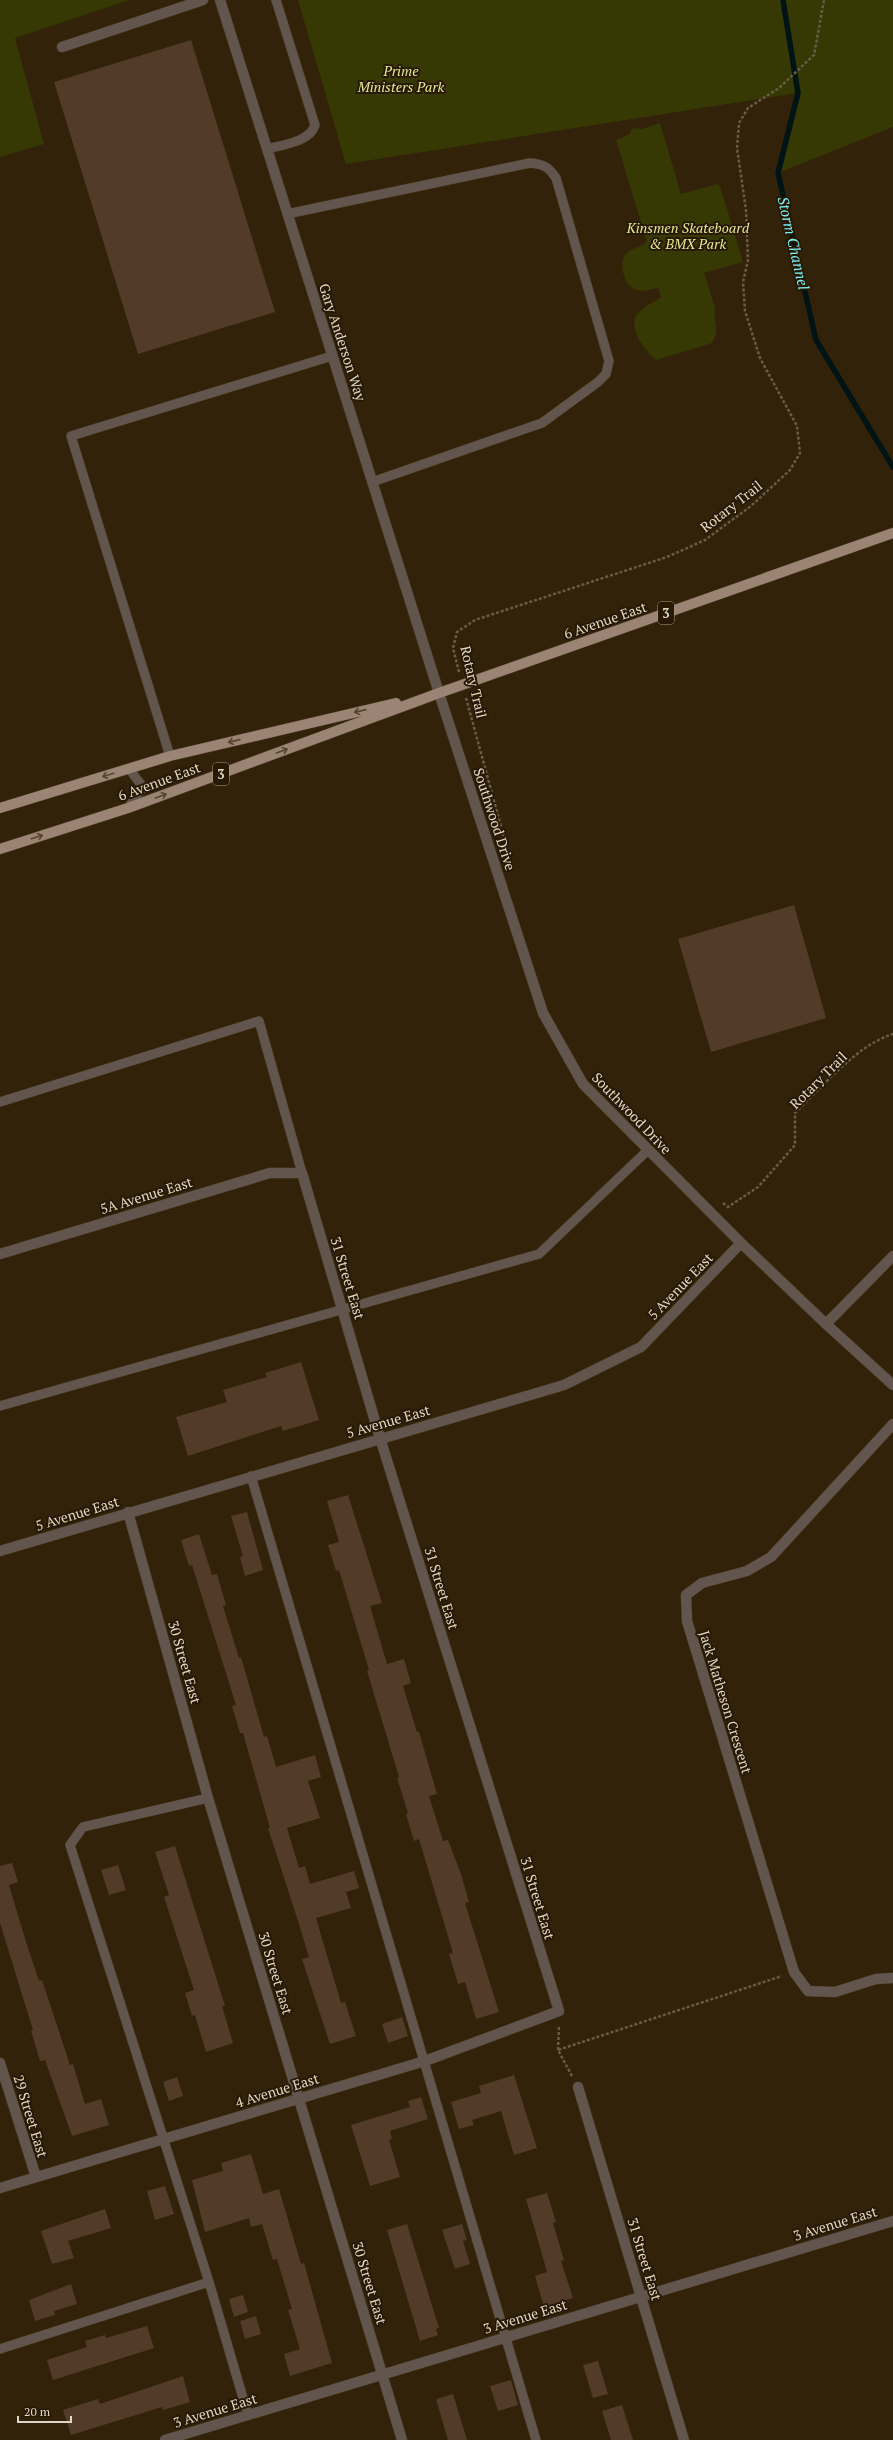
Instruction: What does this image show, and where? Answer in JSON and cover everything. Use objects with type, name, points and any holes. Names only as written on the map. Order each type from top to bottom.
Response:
[{"type":"main road","name":"6 Avenue East","points":[[0,849],[128,808],[439,693],[893,533]]},
{"type":"main road","name":"6 Avenue East","points":[[0,808],[170,756],[439,693]]},
{"type":"street","points":[[62,47],[203,0]]},
{"type":"street","name":"Gary Anderson Way","points":[[220,0],[439,693]]},
{"type":"street","name":"Southwood Drive","points":[[439,693],[543,1013],[583,1084],[741,1243],[893,1385]]},
{"type":"street","name":"5A Avenue East","points":[[0,1254],[270,1173],[302,1173]]},
{"type":"street","name":"31 Street East","points":[[302,1173],[380,1438],[559,2011]]},
{"type":"street","name":"5 Avenue East","points":[[0,1552],[128,1512],[564,1385],[641,1347],[741,1243]]},
{"type":"street","points":[[826,1324],[893,1256]]},
{"type":"street","name":"Jack Matheson Crescent","points":[[893,1424],[771,1557],[747,1571],[702,1583],[686,1596],[687,1621],[794,1972],[808,1991],[835,1992],[876,1979],[893,1978]]},
{"type":"street","name":"30 Street East","points":[[128,1512],[208,1798],[300,2098],[402,2440]]},
{"type":"street","name":"4 Avenue East","points":[[0,2188],[163,2138],[425,2061],[559,2011]]},
{"type":"street","name":"29 Street East","points":[[0,2063],[36,2177]]},
{"type":"street","name":"31 Street East","points":[[578,2087],[684,2440]]},
{"type":"street","name":"3 Avenue East","points":[[165,2440],[382,2375],[504,2336],[893,2221]]},
{"type":"lane","points":[[267,150],[307,137],[313,131],[315,125],[276,0]]},
{"type":"lane","points":[[287,214],[530,163],[542,164],[550,170],[556,178],[609,361],[606,374],[542,424],[372,482]]},
{"type":"lane","points":[[170,756],[72,436],[332,356]]},
{"type":"lane","points":[[128,808],[143,787],[129,769]]},
{"type":"lane","points":[[0,1102],[259,1021],[302,1173]]},
{"type":"lane","points":[[0,1406],[342,1308],[539,1254],[648,1150]]},
{"type":"lane","points":[[250,1476],[425,2061],[504,2336],[536,2440]]},
{"type":"lane","points":[[208,1798],[84,1827],[70,1845],[209,2282],[248,2415]]},
{"type":"lane","points":[[0,2348],[209,2282]]},
{"type":"path","name":"Rotary Trail","points":[[461,677],[453,648],[457,632],[475,620],[668,557],[705,540],[751,506],[785,475],[800,453],[797,426],[760,358],[745,311],[743,282],[748,260],[746,210],[737,148],[739,123],[748,108],[779,88],[814,55],[824,0]]},
{"type":"path","name":"Rotary Trail","points":[[465,692],[513,872]]},
{"type":"path","name":"Rotary Trail","points":[[717,1198],[728,1208],[758,1187],[795,1145],[795,1114],[845,1064],[881,1038],[893,1034]]},
{"type":"path","points":[[558,2050],[794,1972]]},
{"type":"path","points":[[559,2011],[558,2050],[578,2087]]},
{"type":"green space","points":[[0,0],[129,0],[15,38],[44,144],[0,157]]},
{"type":"green space","name":"Prime Ministers Park","points":[[298,0],[893,0],[893,127],[778,173],[797,93],[346,164]]},
{"type":"green space","name":"Kinsmen Skateboard & BMX Park","points":[[660,123],[681,194],[718,184],[721,189],[743,262],[704,273],[715,308],[716,333],[712,343],[656,360],[643,346],[637,334],[634,322],[636,316],[641,310],[661,298],[658,288],[643,291],[630,287],[627,283],[622,268],[622,262],[626,254],[647,242],[616,140],[630,134],[632,128],[642,129]]},
{"type":"building","points":[[191,40],[275,312],[138,354],[54,82]]},
{"type":"building","points":[[794,905],[826,1018],[711,1052],[678,939]]},
{"type":"building","points":[[301,1362],[319,1420],[283,1431],[281,1426],[188,1456],[176,1417],[227,1402],[223,1390],[267,1377],[265,1373]]},
{"type":"building","points":[[348,1495],[382,1603],[370,1606],[387,1664],[404,1659],[411,1683],[403,1686],[417,1732],[419,1732],[437,1794],[429,1796],[443,1841],[448,1840],[461,1874],[469,1902],[465,1903],[499,2012],[476,2019],[465,1982],[458,1984],[449,1954],[453,1953],[419,1839],[414,1841],[406,1814],[408,1813],[397,1778],[399,1777],[367,1671],[369,1670],[339,1570],[336,1571],[328,1545],[339,1542],[327,1501]]},
{"type":"building","points":[[247,1512],[263,1570],[245,1576],[240,1557],[243,1556],[231,1516]]},
{"type":"building","points":[[199,1534],[212,1575],[217,1574],[226,1605],[223,1606],[239,1658],[241,1657],[264,1737],[267,1736],[276,1767],[315,1755],[321,1777],[308,1781],[320,1818],[287,1828],[299,1868],[305,1866],[310,1884],[354,1871],[359,1888],[346,1892],[351,1908],[316,1918],[341,2003],[345,2002],[356,2036],[330,2044],[302,1959],[309,1957],[268,1828],[270,1828],[243,1733],[240,1733],[232,1706],[236,1705],[192,1565],[189,1566],[181,1540]]},
{"type":"building","points":[[175,1846],[225,2006],[222,2006],[233,2043],[206,2052],[195,2015],[192,2016],[185,1993],[194,1990],[164,1897],[169,1895],[155,1852]]},
{"type":"building","points":[[12,1863],[18,1882],[9,1885],[39,1981],[42,1980],[70,2065],[73,2064],[85,2104],[101,2099],[109,2125],[72,2136],[45,2060],[40,2061],[31,2031],[33,2030],[0,1923],[0,1866]]},
{"type":"building","points":[[118,1865],[126,1890],[109,1895],[101,1870]]},
{"type":"building","points":[[402,2017],[408,2036],[388,2043],[382,2024]]},
{"type":"building","points":[[514,2075],[537,2148],[514,2155],[501,2111],[472,2120],[474,2125],[459,2129],[451,2102],[481,2093],[479,2086]]},
{"type":"building","points":[[177,2077],[183,2096],[169,2101],[163,2082]]},
{"type":"building","points":[[421,2097],[428,2119],[390,2131],[392,2139],[389,2140],[400,2177],[370,2186],[351,2125],[410,2107],[408,2101]]},
{"type":"building","points":[[251,2154],[263,2194],[279,2189],[301,2264],[304,2263],[332,2363],[290,2376],[284,2354],[300,2349],[288,2310],[292,2309],[277,2259],[273,2260],[262,2224],[251,2227],[249,2218],[205,2232],[192,2180],[223,2171],[221,2163]]},
{"type":"building","points":[[165,2186],[174,2214],[155,2220],[147,2191]]},
{"type":"building","points":[[547,2193],[556,2222],[553,2223],[564,2260],[561,2261],[573,2298],[544,2307],[535,2276],[547,2272],[526,2199]]},
{"type":"building","points":[[105,2209],[111,2228],[68,2241],[74,2258],[52,2264],[41,2231]]},
{"type":"building","points":[[407,2224],[439,2328],[436,2329],[438,2335],[420,2341],[387,2230]]},
{"type":"building","points":[[462,2224],[467,2240],[463,2241],[470,2264],[455,2269],[442,2230]]},
{"type":"building","points":[[71,2284],[77,2304],[54,2311],[55,2315],[35,2321],[29,2300]]},
{"type":"building","points":[[243,2295],[248,2312],[234,2317],[229,2299]]},
{"type":"building","points":[[256,2316],[261,2334],[245,2339],[240,2321]]},
{"type":"building","points":[[147,2326],[154,2348],[53,2380],[47,2360],[87,2347],[85,2341],[105,2335],[106,2338]]},
{"type":"building","points":[[598,2361],[608,2394],[593,2398],[583,2365]]},
{"type":"building","points":[[183,2376],[190,2402],[163,2410],[162,2407],[71,2435],[63,2410],[98,2399],[100,2404]]},
{"type":"building","points":[[511,2380],[518,2405],[498,2411],[490,2386]]},
{"type":"building","points":[[453,2394],[467,2440],[448,2440],[436,2399]]},
{"type":"building","points":[[622,2405],[633,2440],[611,2440],[602,2411]]},
{"type":"waterway","name":"Storm Channel","points":[[783,0],[798,93],[778,173],[816,340],[893,467]]}]
